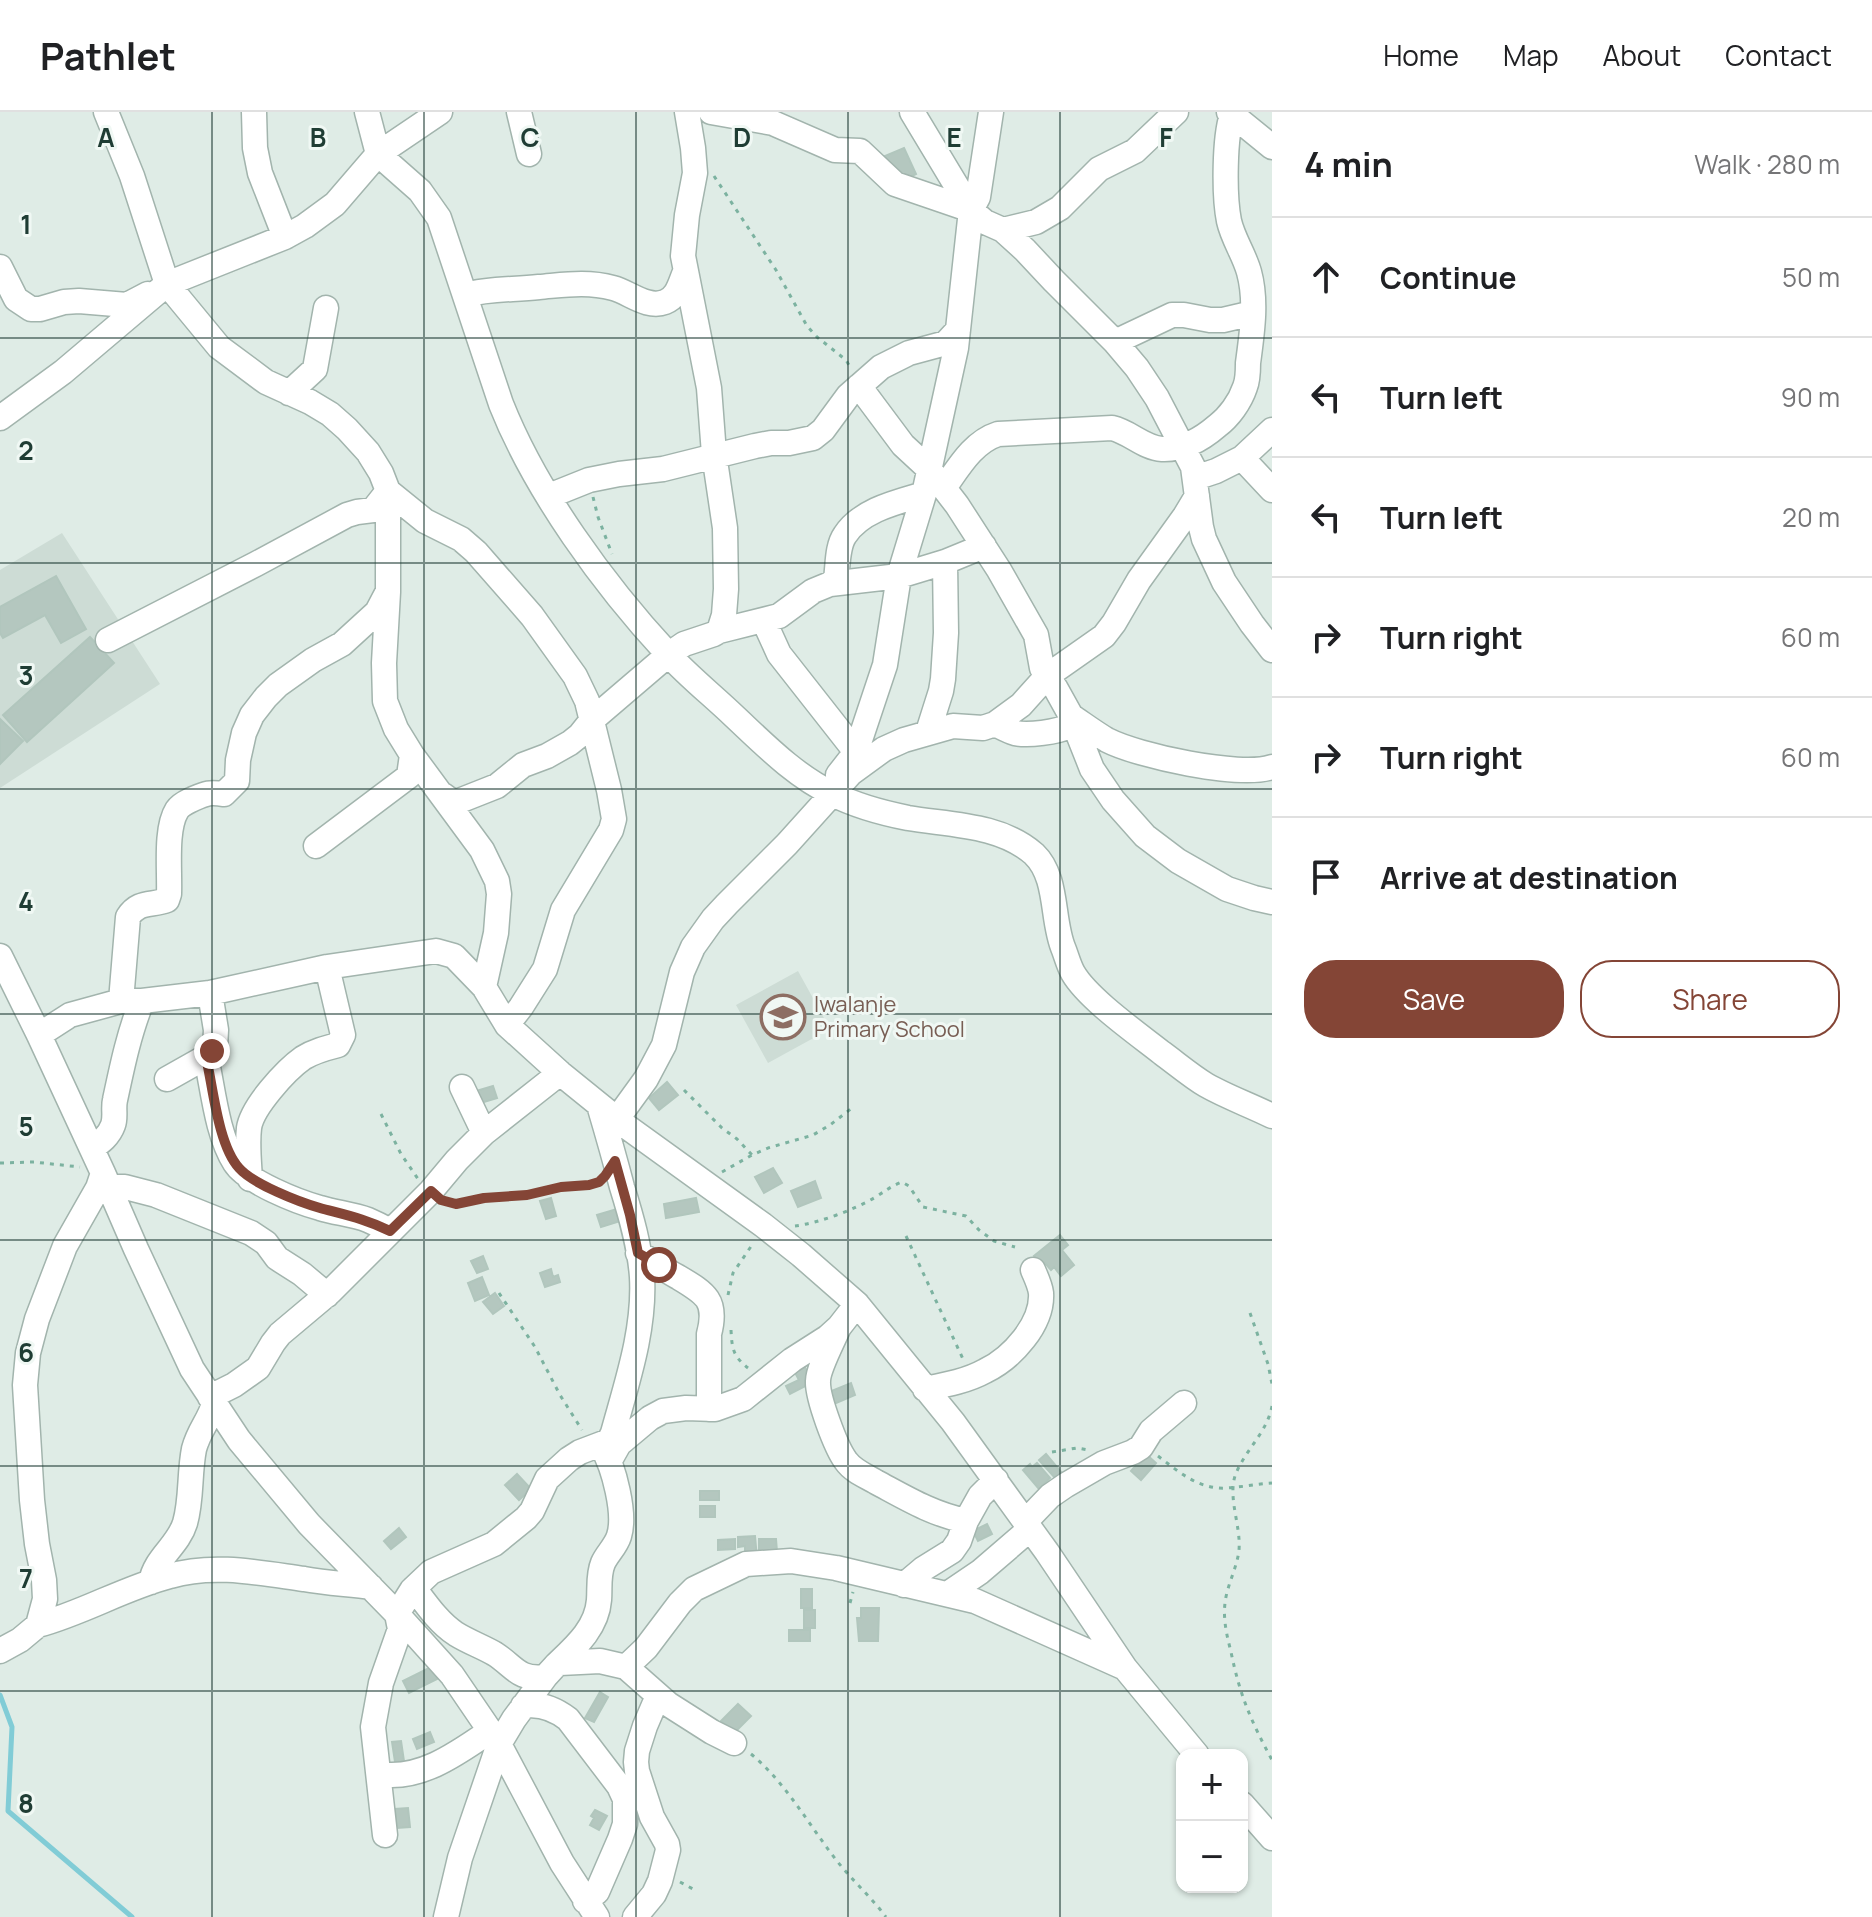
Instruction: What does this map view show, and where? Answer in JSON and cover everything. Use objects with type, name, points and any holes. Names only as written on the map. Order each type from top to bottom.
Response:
[{"type":"street","points":[[106,112],[132,176],[167,284],[219,347],[266,382],[330,414],[376,463],[388,491],[385,701],[396,729],[482,850],[498,886],[496,933],[484,987]]},
{"type":"street","points":[[254,112],[255,148],[260,173],[285,237]]},
{"type":"street","points":[[367,112],[378,154],[420,191],[439,218],[512,433],[572,534],[668,655],[783,762],[829,792],[874,810],[993,832],[1035,855],[1050,885],[1060,943],[1074,975],[1098,1001],[1206,1085],[1272,1116]]},
{"type":"street","points":[[0,267],[16,299],[37,310],[79,301],[127,305],[167,284],[305,226],[335,204],[378,154],[440,112]]},
{"type":"street","points":[[519,112],[529,154]]},
{"type":"street","points":[[687,112],[695,173],[683,256],[709,388],[714,454],[725,528],[726,589],[719,631]]},
{"type":"street","points":[[711,112],[773,123],[829,148],[860,151],[895,184],[971,210]]},
{"type":"street","points":[[912,112],[971,210],[985,222],[1003,230],[1025,250],[1137,368],[1157,398],[1193,467],[1204,539],[1224,582],[1272,650]]},
{"type":"street","points":[[608,1112],[646,1079],[664,1045],[682,972],[693,947],[713,919],[787,844],[829,792],[856,752],[885,665],[899,576],[932,484],[956,348],[971,210],[978,197],[991,112]]},
{"type":"street","points":[[1003,230],[1036,222],[1060,208],[1099,169],[1135,151],[1176,112]]},
{"type":"street","points":[[830,584],[836,579],[845,534],[862,519],[932,484],[987,438],[998,434],[1112,428],[1162,449],[1182,447],[1204,437],[1223,422],[1246,385],[1253,313],[1249,272],[1232,231],[1227,205],[1227,157],[1239,115],[1272,147]]},
{"type":"street","points":[[465,295],[484,290],[585,283],[618,289],[644,301],[661,303],[677,293],[685,272]]},
{"type":"street","points":[[0,418],[63,372],[167,284]]},
{"type":"street","points":[[289,393],[315,369],[326,308]]},
{"type":"street","points":[[1115,342],[1172,315],[1223,320],[1253,313]]},
{"type":"street","points":[[549,496],[589,480],[663,469],[763,444],[813,438],[859,386],[881,367],[894,359],[946,343],[958,330]]},
{"type":"street","points":[[859,386],[932,484],[984,546],[1036,635],[1042,668],[1071,716],[1092,769],[1113,800],[1145,836],[1178,861],[1227,889],[1272,902]]},
{"type":"street","points":[[829,792],[884,749],[953,726],[983,728],[995,724],[1021,705],[1047,676],[1104,636],[1196,487],[1216,471],[1242,458],[1272,430]]},
{"type":"street","points":[[1242,458],[1272,490]]},
{"type":"street","points":[[108,640],[347,515],[373,510],[388,491]]},
{"type":"street","points":[[388,491],[425,521],[461,539],[476,552],[532,616],[575,676],[587,701],[612,803],[613,825],[607,838],[563,910],[545,969],[507,1025]]},
{"type":"street","points":[[443,795],[454,803],[497,786],[523,765],[570,743],[592,720],[684,644],[719,631],[779,616],[813,591],[830,584],[899,576],[984,546]]},
{"type":"street","points":[[928,732],[943,679],[945,562]]},
{"type":"street","points":[[38,1625],[45,1599],[32,1500],[25,1385],[28,1353],[37,1319],[65,1246],[98,1188],[102,1141],[114,1123],[115,1100],[133,1024],[128,917],[141,904],[167,900],[171,829],[177,810],[207,792],[224,794],[233,787],[237,781],[244,733],[259,706],[278,685],[342,644],[377,612],[388,592]]},
{"type":"street","points":[[764,621],[779,654],[856,752]]},
{"type":"street","points":[[995,724],[1015,733],[1037,733],[1070,726],[1071,716]]},
{"type":"street","points":[[1071,716],[1106,739],[1151,754],[1239,770],[1272,767]]},
{"type":"street","points":[[316,846],[409,776],[412,755]]},
{"type":"street","points":[[39,1035],[70,1015],[132,1001],[210,993],[327,967],[440,951],[457,958],[484,987],[507,1025],[560,1073],[608,1112],[763,1225],[857,1304],[953,1422],[1125,1668],[1192,1749]]},
{"type":"street","points":[[0,956],[8,996],[39,1035],[192,1369],[239,1440],[309,1524],[452,1675],[494,1737],[562,1863],[591,1909]]},
{"type":"street","points":[[250,1179],[249,1128],[256,1112],[278,1082],[300,1061],[315,1052],[338,1045],[342,1038],[327,967]]},
{"type":"street","points":[[167,1079],[212,1051],[216,1041],[210,993]]},
{"type":"street","points":[[206,1057],[228,1149],[235,1163],[250,1179],[317,1207],[366,1219],[390,1231]]},
{"type":"street","points":[[212,1401],[258,1368],[280,1334],[327,1295],[484,1133],[560,1073]]},
{"type":"street","points":[[462,1087],[484,1133]]},
{"type":"street","points":[[601,1450],[613,1433],[635,1353],[642,1277],[615,1161],[608,1112]]},
{"type":"street","points":[[101,1168],[125,1187],[156,1195],[251,1233],[266,1243],[277,1258],[327,1295]]},
{"type":"street","points":[[638,1253],[697,1287],[710,1303],[709,1409]]},
{"type":"street","points":[[925,1389],[984,1372],[997,1364],[1028,1334],[1041,1306],[1041,1289],[1033,1270]]},
{"type":"street","points":[[385,1835],[373,1727],[381,1683],[400,1629],[397,1614],[414,1588],[431,1572],[494,1544],[526,1518],[547,1479],[580,1452],[619,1444],[663,1411],[715,1409],[743,1399],[792,1360],[828,1337],[857,1304]]},
{"type":"street","points":[[839,1327],[818,1380],[828,1423],[846,1461],[860,1473],[916,1504],[966,1521]]},
{"type":"street","points":[[151,1582],[153,1571],[185,1525],[195,1447],[202,1427],[212,1412],[212,1401]]},
{"type":"street","points":[[949,1593],[987,1566],[1028,1526],[1050,1496],[1086,1472],[1141,1447],[1151,1431],[1184,1403]]},
{"type":"street","points":[[379,1774],[414,1774],[494,1737],[594,1622],[603,1564],[619,1538],[621,1522],[616,1482],[601,1450]]},
{"type":"street","points":[[904,1585],[952,1551],[980,1496],[996,1480]]},
{"type":"street","points":[[626,1667],[646,1648],[694,1589],[746,1564],[791,1561],[836,1568],[975,1601],[1125,1668]]},
{"type":"street","points":[[0,1651],[38,1625],[183,1573],[226,1570],[371,1587]]},
{"type":"street","points":[[414,1588],[428,1607],[456,1634],[499,1657],[517,1673],[536,1678],[579,1662],[600,1661],[626,1667],[660,1697],[734,1743]]},
{"type":"street","points":[[635,1917],[654,1894],[668,1850],[652,1817],[636,1762],[645,1726],[660,1697]]},
{"type":"street","points":[[523,1706],[546,1707],[568,1719],[619,1786],[625,1799],[625,1824],[591,1909]]},
{"type":"street","points":[[446,1917],[494,1737]]},
{"type":"street","points":[[1248,1811],[1272,1838]]},
{"type":"path","points":[[709,168],[776,270],[807,326],[846,360],[859,386]]},
{"type":"path","points":[[589,480],[612,554]]},
{"type":"path","points":[[684,1090],[752,1155]]},
{"type":"path","points":[[705,1182],[768,1148],[813,1135],[852,1108]]},
{"type":"path","points":[[381,1114],[411,1171],[441,1200],[456,1204],[589,1185],[599,1182],[615,1161]]},
{"type":"path","points":[[0,1163],[34,1162],[101,1168]]},
{"type":"path","points":[[794,1226],[805,1225],[853,1207],[902,1182],[909,1186],[923,1207],[966,1216],[994,1241],[1015,1247]]},
{"type":"path","points":[[728,1303],[733,1273],[763,1225]]},
{"type":"path","points":[[906,1236],[971,1377]]},
{"type":"path","points":[[499,1293],[535,1347],[587,1439],[601,1450]]},
{"type":"path","points":[[1250,1313],[1272,1384]]},
{"type":"path","points":[[730,1325],[731,1347],[737,1359],[762,1383]]},
{"type":"path","points":[[1272,1406],[1269,1420],[1235,1476],[1233,1487],[1239,1550],[1225,1605],[1225,1626],[1240,1691],[1248,1714],[1272,1760]]},
{"type":"path","points":[[1141,1447],[1202,1485],[1218,1488],[1272,1483]]},
{"type":"path","points":[[734,1743],[770,1771],[838,1862],[886,1917]]},
{"type":"shaded area","points":[[62,533],[160,684],[0,788],[0,570]]},
{"type":"shaded area","name":"Iwalanje Primary School","points":[[798,971],[830,1029],[768,1063],[736,1005]]},
{"type":"building","points":[[904,148],[916,174],[898,183],[885,156]]},
{"type":"building","points":[[56,576],[86,629],[61,643],[45,615],[3,638],[0,633],[0,607]]},
{"type":"building","points":[[90,637],[114,663],[27,742],[3,715]]},
{"type":"building","points":[[0,719],[23,741],[0,764]]},
{"type":"building","points":[[667,1082],[678,1095],[659,1110],[649,1098]]},
{"type":"building","points":[[493,1086],[497,1098],[477,1104],[473,1092]]},
{"type":"building","points":[[773,1168],[782,1183],[764,1193],[755,1177]]},
{"type":"building","points":[[815,1181],[821,1198],[798,1207],[791,1191]]},
{"type":"building","points":[[551,1198],[556,1216],[546,1219],[540,1201]]},
{"type":"building","points":[[696,1198],[699,1212],[666,1218],[664,1204]]},
{"type":"building","points":[[617,1209],[620,1221],[601,1227],[597,1215]]},
{"type":"building","points":[[1060,1235],[1068,1245],[1062,1250],[1074,1265],[1061,1276],[1054,1267],[1051,1270],[1045,1263],[1042,1266],[1034,1256]]},
{"type":"building","points":[[483,1256],[488,1269],[477,1273],[471,1261]]},
{"type":"building","points":[[551,1269],[553,1277],[558,1275],[560,1282],[545,1287],[540,1273]]},
{"type":"building","points":[[482,1277],[489,1295],[475,1301],[468,1283]]},
{"type":"building","points":[[495,1293],[504,1306],[493,1314],[483,1302]]},
{"type":"building","points":[[802,1362],[813,1382],[790,1394],[786,1386],[799,1380],[792,1367]]},
{"type":"building","points":[[851,1383],[855,1395],[834,1404],[829,1392]]},
{"type":"building","points":[[1046,1454],[1062,1473],[1055,1478],[1039,1460]]},
{"type":"building","points":[[1146,1454],[1156,1463],[1141,1480],[1131,1471]]},
{"type":"building","points":[[1037,1463],[1050,1478],[1039,1489],[1023,1470]]},
{"type":"building","points":[[517,1474],[531,1489],[519,1500],[505,1485]]},
{"type":"building","points":[[700,1491],[719,1491],[719,1500],[700,1500]]},
{"type":"building","points":[[700,1506],[715,1506],[715,1517],[700,1517]]},
{"type":"building","points":[[987,1524],[992,1534],[978,1541],[973,1531]]},
{"type":"building","points":[[399,1528],[406,1537],[391,1549],[384,1541]]},
{"type":"building","points":[[755,1536],[757,1558],[745,1559],[745,1546],[738,1547],[738,1537]]},
{"type":"building","points":[[735,1539],[735,1549],[718,1550],[718,1540]]},
{"type":"building","points":[[759,1539],[776,1539],[777,1552],[759,1552]]},
{"type":"building","points":[[801,1589],[812,1589],[812,1608],[801,1608]]},
{"type":"building","points":[[861,1608],[879,1608],[878,1641],[859,1641],[857,1618],[861,1618]]},
{"type":"building","points":[[804,1610],[815,1610],[815,1628],[804,1628]]},
{"type":"building","points":[[789,1630],[810,1630],[810,1641],[789,1641]]},
{"type":"building","points":[[435,1665],[441,1677],[409,1693],[403,1681]]},
{"type":"building","points":[[600,1692],[608,1697],[594,1722],[585,1718]]},
{"type":"building","points":[[738,1704],[751,1716],[734,1733],[721,1721]]},
{"type":"building","points":[[430,1732],[434,1742],[417,1749],[413,1739]]},
{"type":"building","points":[[401,1741],[404,1761],[395,1762],[392,1742]]},
{"type":"building","points":[[408,1808],[410,1827],[397,1828],[395,1809]]},
{"type":"building","points":[[595,1810],[607,1816],[599,1830],[590,1825]]},
{"type":"waterway","points":[[0,1695],[12,1727],[8,1811],[132,1917]]},
{"type":"place","name":"Iwalanje Primary School","points":[[783,1017]]},
{"type":"route","points":[[212,1051],[206,1057],[222,1131],[235,1163],[250,1179],[317,1207],[366,1219],[390,1231],[431,1191],[441,1200],[456,1204],[589,1185],[599,1182],[615,1161],[638,1253],[659,1265]]}]
